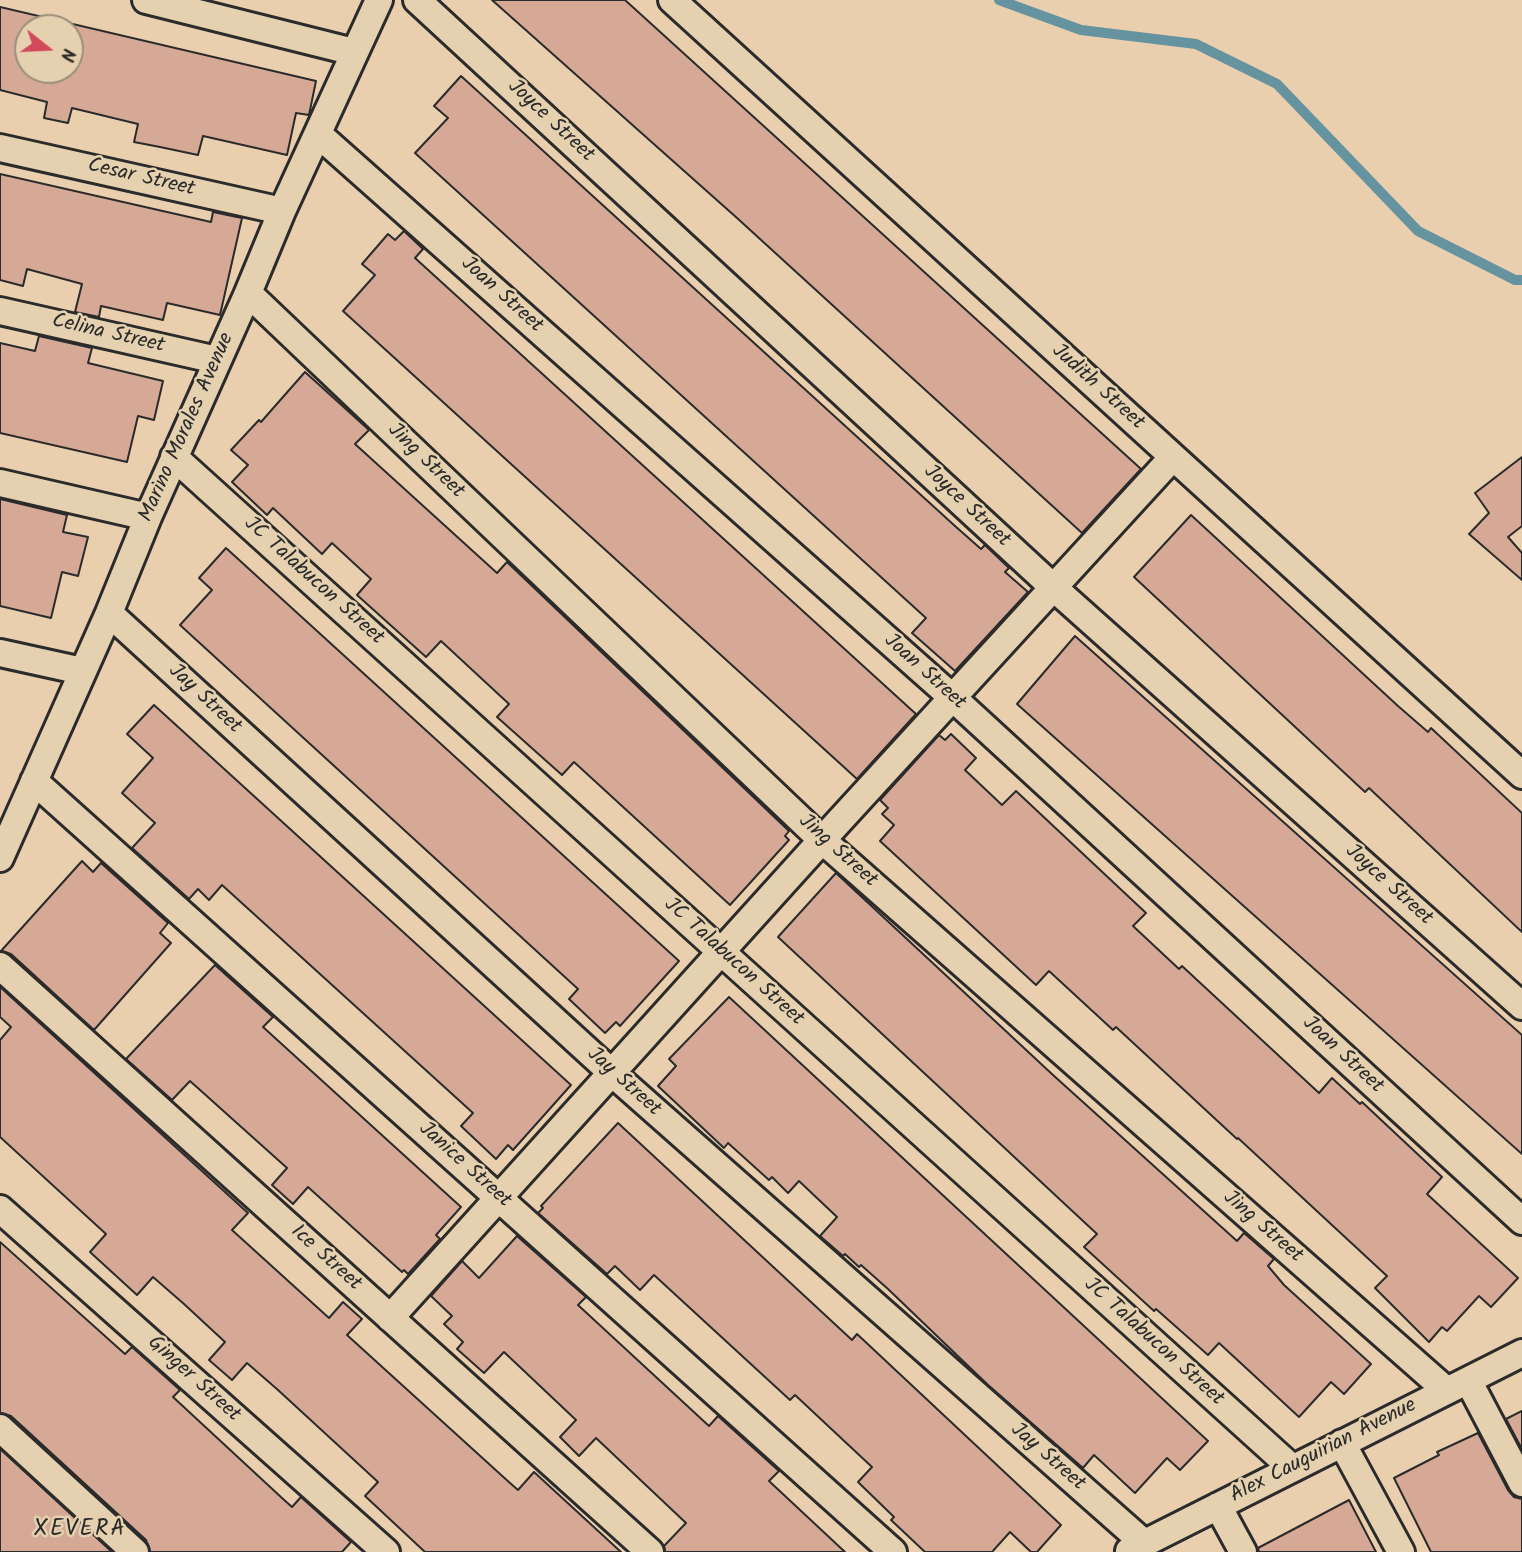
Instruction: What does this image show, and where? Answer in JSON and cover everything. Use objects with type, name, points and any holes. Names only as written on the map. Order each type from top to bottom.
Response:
[{"type":"street","points":[[146,0],[354,52]]},
{"type":"street","name":"Marino Morales Avenue","points":[[0,859],[8,821],[34,781],[282,211],[379,0]]},
{"type":"street","name":"Joyce Street","points":[[417,0],[1054,588],[1522,1006]]},
{"type":"street","name":"Judith Street","points":[[672,0],[1522,775]]},
{"type":"street","name":"Joan Street","points":[[318,134],[953,698],[1522,1221]]},
{"type":"street","name":"Cesar Street","points":[[0,148],[282,211]]},
{"type":"street","name":"Jing Street","points":[[248,293],[822,840],[1457,1386]]},
{"type":"street","name":"Celina Street","points":[[0,311],[217,360]]},
{"type":"street","name":"JC Talabucon Street","points":[[174,457],[1292,1468]]},
{"type":"street","points":[[390,1318],[1173,457]]},
{"type":"street","points":[[0,483],[148,517]]},
{"type":"street","name":"Jay Street","points":[[109,613],[611,1073],[1136,1548]]},
{"type":"street","points":[[0,653],[82,671]]},
{"type":"street","name":"Janice Street","points":[[34,781],[893,1552]]},
{"type":"street","name":"Ice Street","points":[[0,966],[650,1552]]},
{"type":"street","name":"Ginger Street","points":[[0,1209],[386,1552]]},
{"type":"street","name":"Alex Cauguirian Avenue","points":[[1136,1548],[1522,1353]]},
{"type":"street","points":[[1457,1386],[1522,1483]]},
{"type":"street","points":[[0,1429],[135,1552]]},
{"type":"street","points":[[1342,1443],[1401,1552]]},
{"type":"street","points":[[1218,1506],[1243,1552]]},
{"type":"building","points":[[492,0],[625,0],[1141,469],[1082,533],[737,218]]},
{"type":"building","points":[[0,7],[30,14],[14,14],[14,84],[84,84],[84,27],[316,81],[309,115],[296,113],[287,155],[203,136],[198,155],[134,142],[138,124],[72,108],[68,123],[44,118],[47,102],[0,90]]},
{"type":"building","points":[[461,76],[955,526],[981,549],[985,545],[1009,568],[1005,572],[1028,592],[955,671],[912,633],[926,618],[415,153],[448,118],[434,106]]},
{"type":"building","points":[[0,174],[211,222],[213,212],[242,218],[220,315],[167,303],[163,320],[101,306],[99,317],[75,312],[82,284],[27,269],[23,286],[0,280]]},
{"type":"building","points":[[404,231],[423,249],[415,258],[916,714],[857,779],[343,311],[375,275],[362,264],[388,234],[395,240]]},
{"type":"building","points":[[39,336],[92,348],[88,363],[163,381],[154,420],[138,416],[127,462],[0,433],[0,343],[35,351]]},
{"type":"building","points":[[305,372],[369,430],[355,444],[497,573],[507,562],[789,831],[785,836],[789,840],[730,905],[574,762],[562,775],[497,717],[509,704],[441,641],[426,657],[357,595],[371,579],[332,543],[322,554],[273,508],[267,515],[232,482],[248,465],[231,450],[259,420],[261,422]]},
{"type":"building","points":[[1522,457],[1522,526],[1508,537],[1522,553],[1522,580],[1469,534],[1489,513],[1475,493]]},
{"type":"building","points":[[0,499],[67,515],[63,532],[88,537],[78,576],[62,572],[51,618],[0,606]]},
{"type":"building","points":[[1191,515],[1398,706],[1428,732],[1431,728],[1522,813],[1522,932],[1369,788],[1365,792],[1134,577]]},
{"type":"building","points":[[226,548],[679,961],[620,1026],[616,1022],[605,1033],[569,999],[578,989],[180,625],[212,590],[199,578]]},
{"type":"building","points":[[1075,636],[1522,1035],[1522,1154],[1017,704]]},
{"type":"building","points":[[154,705],[571,1085],[513,1150],[508,1145],[496,1159],[461,1126],[473,1113],[222,885],[209,900],[198,889],[189,899],[132,848],[155,823],[122,793],[153,758],[127,734]]},
{"type":"building","points":[[951,734],[976,758],[965,770],[1002,805],[1016,791],[1146,913],[1133,926],[1179,969],[1182,966],[1319,1093],[1332,1078],[1360,1104],[1362,1102],[1442,1177],[1427,1194],[1518,1278],[1491,1307],[1479,1296],[1447,1331],[1442,1327],[1429,1342],[1375,1288],[1387,1276],[1238,1138],[1116,1027],[1113,1030],[1049,971],[1036,985],[880,841],[894,825],[882,814],[888,808],[880,800],[939,735],[945,740]]},
{"type":"building","points":[[82,861],[93,872],[101,863],[168,923],[160,933],[171,943],[94,1030],[11,954],[1,951]]},
{"type":"building","points":[[836,873],[1053,1075],[1237,1241],[1244,1233],[1274,1259],[1268,1266],[1284,1285],[1371,1364],[1344,1394],[1331,1382],[1299,1417],[1219,1343],[1208,1355],[1156,1309],[1154,1311],[1084,1247],[1097,1234],[778,937]]},
{"type":"building","points":[[215,965],[273,1017],[263,1027],[461,1207],[436,1235],[440,1239],[408,1274],[404,1270],[402,1272],[308,1187],[293,1204],[272,1185],[287,1168],[190,1081],[172,1100],[126,1059]]},
{"type":"building","points":[[0,987],[248,1213],[232,1230],[329,1318],[343,1302],[362,1319],[347,1335],[518,1490],[534,1472],[621,1552],[425,1552],[365,1496],[378,1482],[278,1390],[247,1363],[232,1380],[209,1360],[225,1342],[184,1304],[153,1277],[137,1295],[90,1252],[106,1234],[0,1137],[0,1040],[11,1027],[0,1017]]},
{"type":"building","points":[[729,997],[1208,1441],[1180,1470],[1167,1458],[1135,1493],[1094,1455],[1083,1468],[988,1385],[861,1265],[859,1267],[845,1254],[843,1256],[820,1236],[837,1217],[799,1181],[788,1193],[772,1177],[769,1180],[728,1143],[724,1148],[658,1086],[676,1066],[669,1059]]},
{"type":"building","points":[[618,1123],[852,1340],[857,1334],[1061,1525],[1037,1552],[1031,1552],[1010,1532],[992,1552],[925,1552],[891,1520],[894,1517],[858,1482],[872,1467],[795,1395],[790,1400],[654,1275],[640,1290],[615,1266],[607,1274],[538,1213],[543,1208],[541,1206]]},
{"type":"building","points":[[517,1236],[586,1297],[578,1305],[709,1426],[718,1416],[779,1471],[769,1481],[845,1552],[665,1552],[664,1546],[686,1523],[596,1438],[579,1456],[560,1437],[576,1420],[504,1352],[484,1373],[457,1349],[463,1342],[444,1324],[452,1316],[431,1296],[462,1261],[479,1278]]},
{"type":"building","points":[[0,1242],[125,1354],[132,1347],[180,1390],[173,1397],[292,1507],[301,1497],[351,1542],[342,1552],[150,1552],[146,1540],[11,1416],[0,1413]]},
{"type":"building","points":[[1522,1411],[1522,1449],[1506,1419]]},
{"type":"building","points":[[1478,1433],[1508,1490],[1514,1497],[1522,1499],[1522,1552],[1431,1552],[1394,1478],[1439,1455],[1437,1452]]},
{"type":"building","points":[[0,1449],[112,1552],[0,1552]]},
{"type":"building","points":[[1349,1500],[1376,1552],[1259,1552],[1258,1548]]},
{"type":"waterway","points":[[999,0],[1081,30],[1196,44],[1277,84],[1418,231],[1515,280],[1522,280]]},
{"type":"district","name":"XEVERA","points":[[80,1531]]}]
